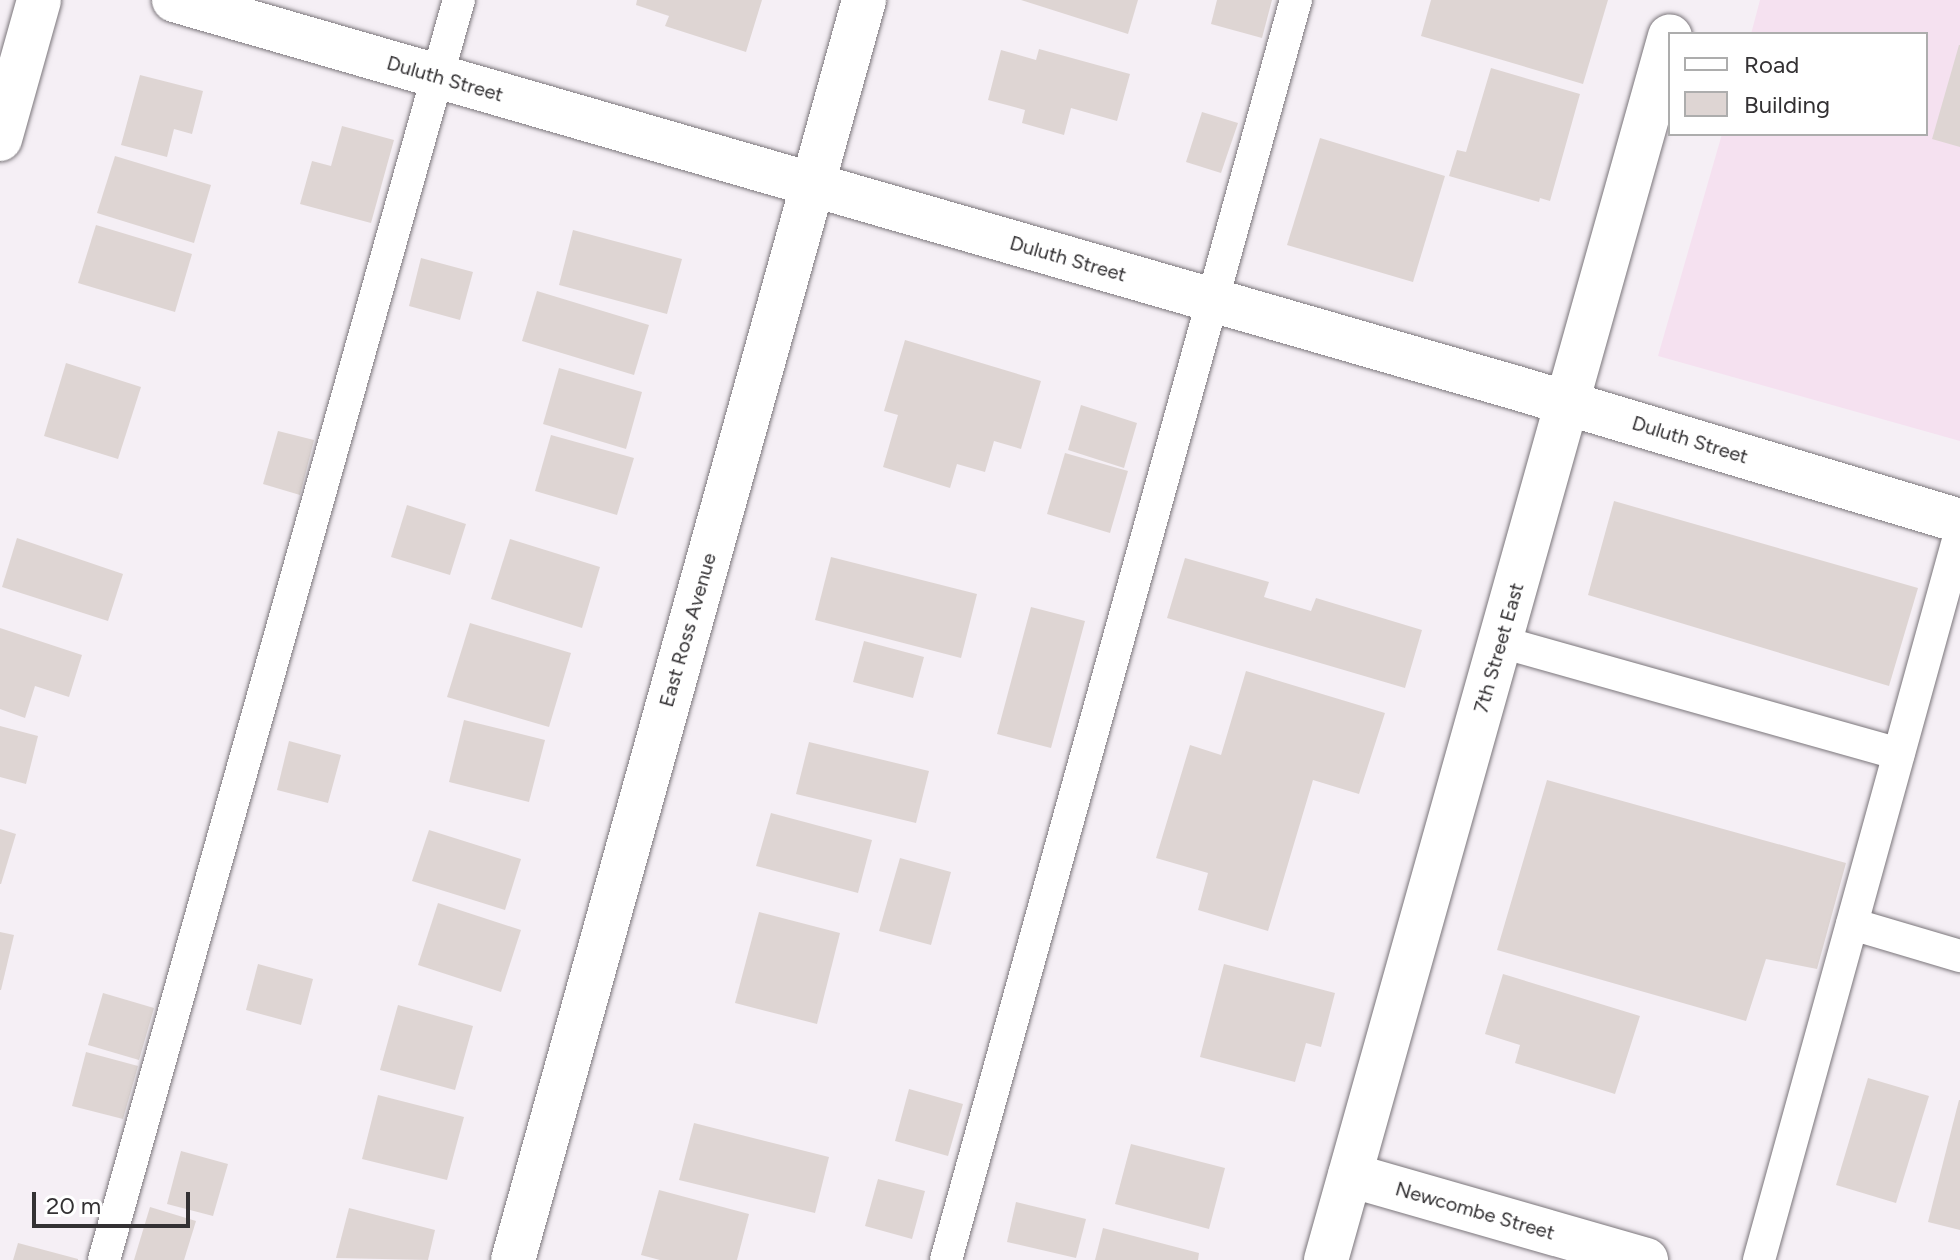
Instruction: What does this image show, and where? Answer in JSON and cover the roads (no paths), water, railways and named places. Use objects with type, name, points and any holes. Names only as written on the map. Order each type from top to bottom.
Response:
[{"type":"street","points":[[0,139],[39,0]]},
{"type":"street","name":"Duluth Street","points":[[174,0],[1567,403],[1960,521]]},
{"type":"street","name":"East Ross Avenue","points":[[513,1260],[864,0]]},
{"type":"street","name":"7th Street East","points":[[1671,32],[1680,0]]},
{"type":"street","name":"7th Street East","points":[[1326,1260],[1668,42]]},
{"type":"street","name":"Newcombe Street","points":[[1350,1175],[1646,1260]]},
{"type":"lane","points":[[104,1260],[459,0]]},
{"type":"lane","points":[[946,1260],[1210,300],[1296,0]]},
{"type":"lane","points":[[1759,1260],[1960,533]]},
{"type":"lane","points":[[1501,642],[1899,754]]},
{"type":"lane","points":[[1852,924],[1960,956]]}]
